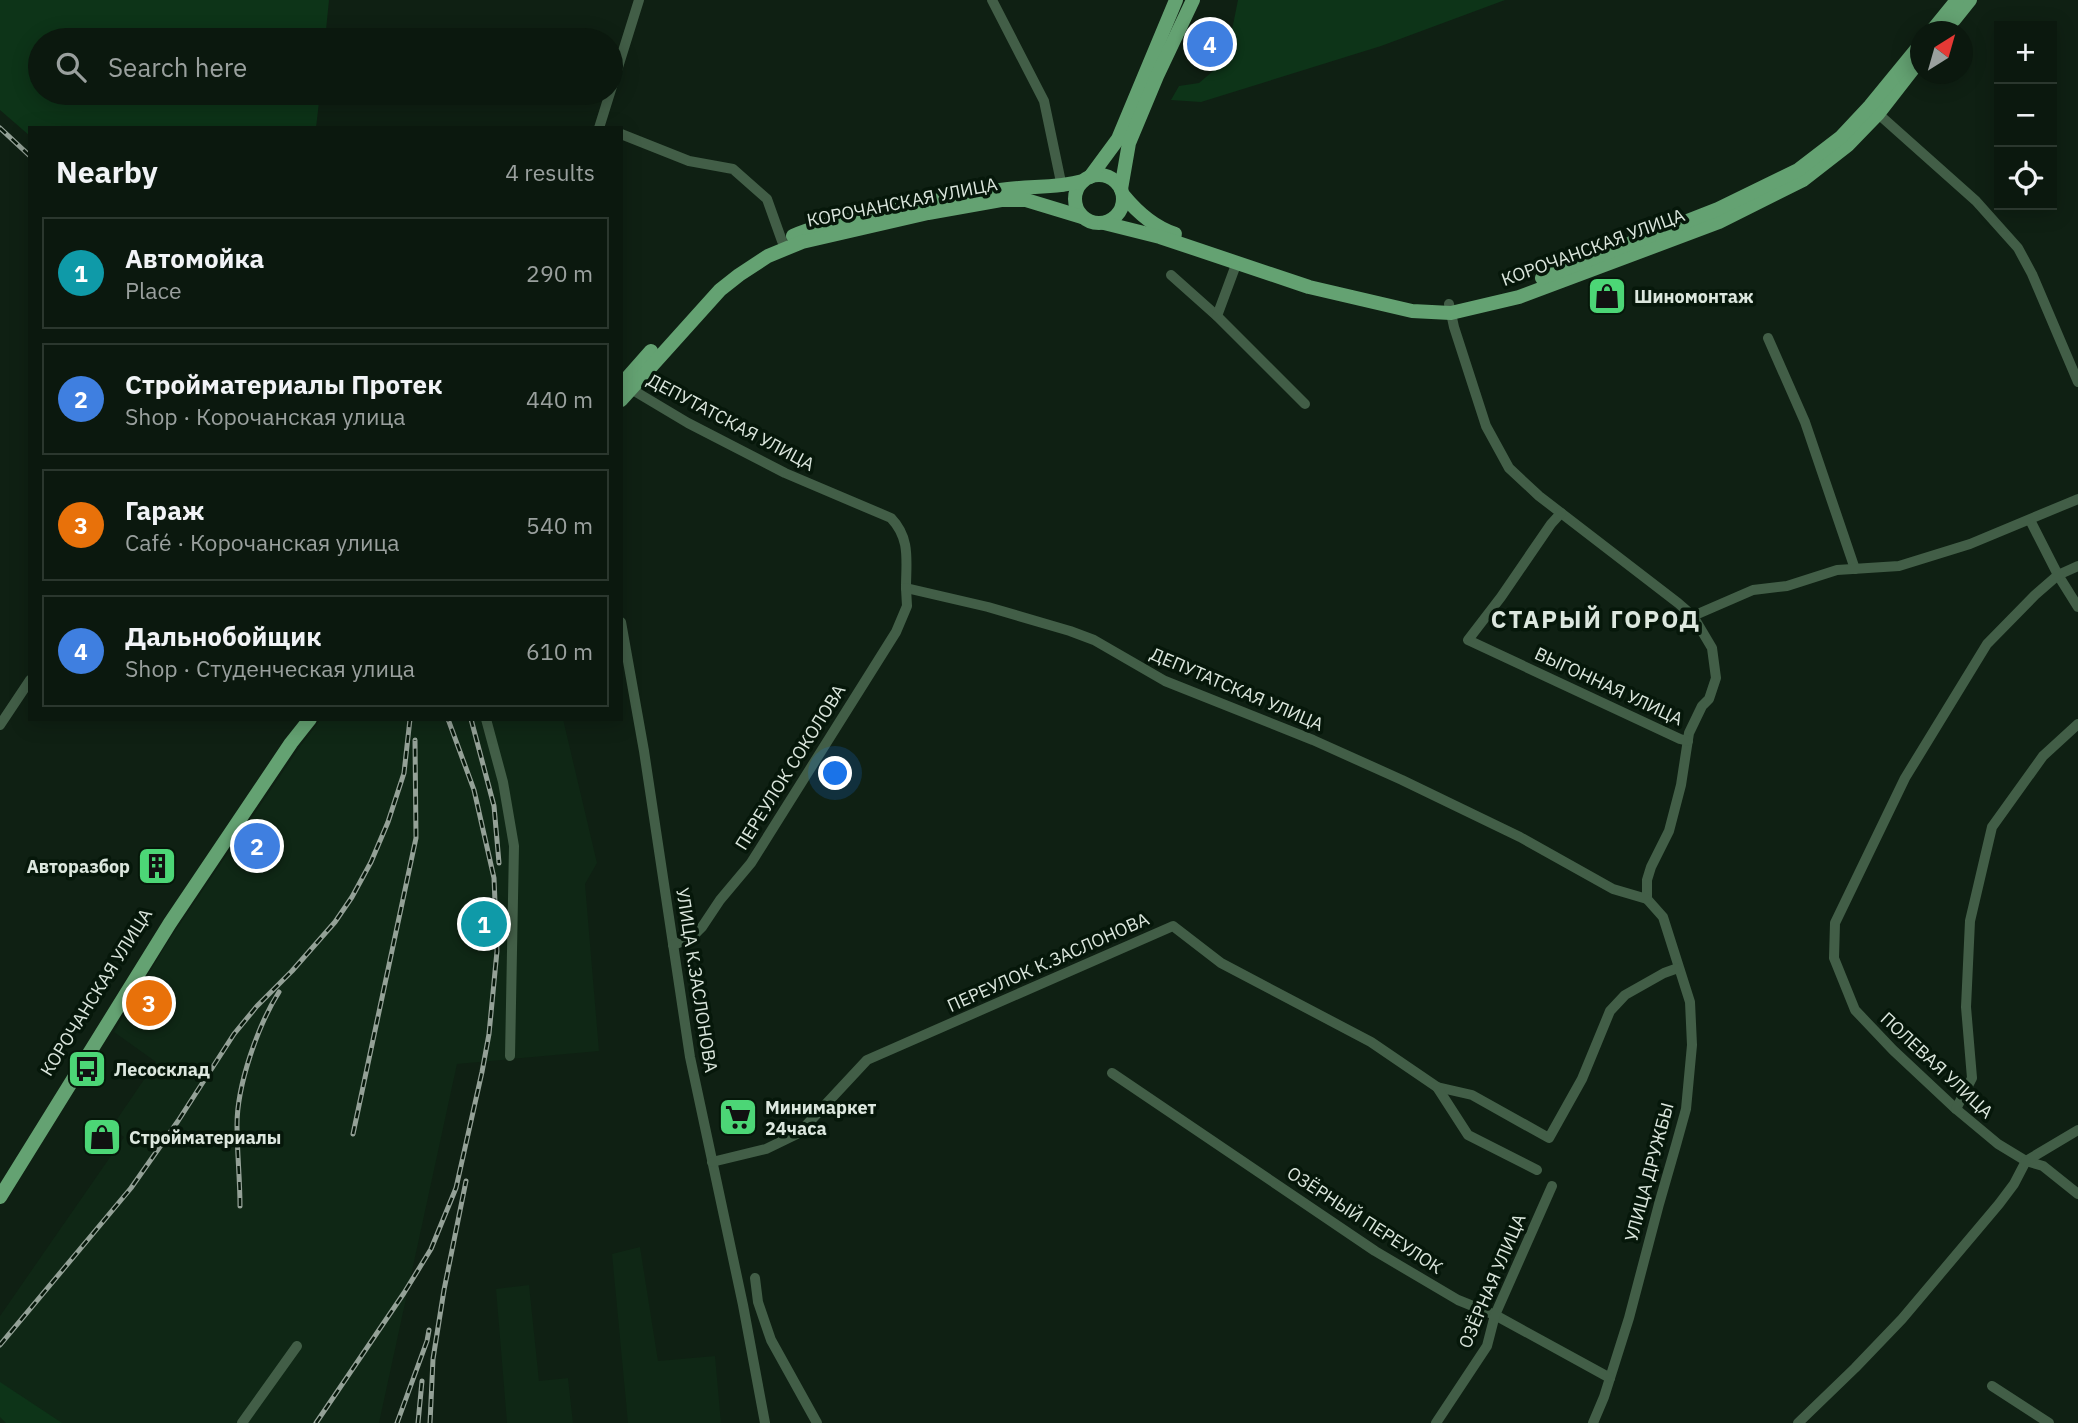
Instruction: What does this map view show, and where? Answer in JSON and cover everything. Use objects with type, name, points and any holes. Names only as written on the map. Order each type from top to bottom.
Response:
[{"type":"main road","points":[[1176,0],[1118,139],[1076,195],[1075,203],[1082,217],[1089,221],[1111,221],[1121,210],[1129,143],[1193,0]]},
{"type":"main road","points":[[1940,21],[1957,0]]},
{"type":"main road","points":[[1953,21],[1970,0]]},
{"type":"main road","name":"КОРОЧАНСКАЯ УЛИЦА","points":[[1104,223],[1160,237],[1309,287],[1412,311],[1519,297],[1719,222],[1803,180],[1848,145],[1910,59]]},
{"type":"main road","name":"КОРОЧАНСКАЯ УЛИЦА","points":[[1874,110],[1910,71]]},
{"type":"main road","points":[[1086,179],[1104,176],[1111,178],[1122,192]]},
{"type":"main road","name":"КОРОЧАНСКАЯ УЛИЦА","points":[[625,391],[713,285],[736,267],[782,241],[821,226],[925,203],[1010,188],[1062,187],[1086,179]]},
{"type":"main road","name":"КОРОЧАНСКАЯ УЛИЦА","points":[[1122,192],[1134,208],[1162,229],[1299,275],[1411,303],[1450,308]]},
{"type":"main road","name":"КОРОЧАНСКАЯ УЛИЦА","points":[[625,391],[720,290],[768,256],[802,242],[928,213],[1001,200],[1026,200],[1082,217]]},
{"type":"main road","name":"КОРОЧАНСКАЯ УЛИЦА","points":[[0,1184],[163,920],[298,721]]},
{"type":"main road","name":"КОРОЧАНСКАЯ УЛИЦА","points":[[0,1197],[170,923],[308,721]]},
{"type":"street","points":[[623,55],[639,0]]},
{"type":"street","points":[[992,0],[1044,101],[1062,187]]},
{"type":"street","points":[[602,126],[608,105]]},
{"type":"street","points":[[1874,110],[1960,186],[2018,248],[2032,274],[2078,383]]},
{"type":"street","points":[[623,135],[689,161],[733,169],[766,199],[782,241]]},
{"type":"street","points":[[1217,316],[1237,262]]},
{"type":"street","points":[[1171,275],[1217,316],[1305,404]]},
{"type":"street","points":[[1450,308],[1486,426],[1509,468],[1539,496],[1693,616],[1712,648],[1716,678],[1709,699],[1702,706],[1692,726],[1669,831],[1647,880],[1647,899]]},
{"type":"street","points":[[1768,338],[1805,422],[1855,569]]},
{"type":"street","name":"ДЕПУТАТСКАЯ УЛИЦА","points":[[625,391],[785,473],[891,518],[902,529],[906,544],[906,588],[1000,610],[1094,640],[1165,681],[1313,740],[1520,837],[1613,889],[1647,899]]},
{"type":"street","points":[[1693,616],[1753,590],[1787,586],[1838,570],[1899,566],[1970,544],[2078,499]]},
{"type":"street","name":"ВЫГОННАЯ УЛИЦА","points":[[1561,513],[1550,524],[1501,597],[1468,640],[1688,741]]},
{"type":"street","points":[[2030,520],[2078,607]]},
{"type":"street","name":"ПОЛЕВАЯ УЛИЦА","points":[[2078,566],[2058,575],[1987,644],[1905,778],[1835,923],[1834,958],[1855,1010],[1893,1050],[1998,1144],[2026,1161],[2043,1166],[2078,1194]]},
{"type":"street","name":"ПЕРЕУЛОК СОКОЛОВА","points":[[673,945],[691,938],[702,927],[720,900],[751,863],[896,632],[907,606],[906,588]]},
{"type":"street","name":"УЛИЦА К.ЗАСЛОНОВА","points":[[623,633],[644,751],[690,1057],[743,1305],[765,1423]]},
{"type":"street","points":[[0,725],[28,683]]},
{"type":"street","points":[[487,721],[503,782],[514,846],[510,1056]]},
{"type":"street","points":[[1956,1109],[1972,1078],[1966,1007],[1970,921],[1992,827],[2043,756],[2078,724]]},
{"type":"street","name":"УЛИЦА ДРУЖБЫ","points":[[1593,1423],[1629,1318],[1686,1109],[1692,1034],[1690,1002],[1663,917],[1647,899]]},
{"type":"street","name":"ПЕРЕУЛОК К.ЗАСЛОНОВА","points":[[712,1162],[766,1149],[799,1133],[867,1060],[1173,926],[1221,963],[1371,1042],[1437,1087],[1472,1095],[1549,1139],[1582,1079],[1610,1011],[1625,995],[1678,968]]},
{"type":"street","name":"ОЗЁРНЫЙ ПЕРЕУЛОК","points":[[1111,1073],[1376,1251],[1458,1300],[1495,1315],[1610,1378]]},
{"type":"street","name":"ПЕРЕУЛОК К.ЗАСЛОНОВА","points":[[1437,1087],[1468,1135],[1536,1170]]},
{"type":"street","points":[[1797,1423],[1902,1319],[1999,1204],[2026,1161],[2078,1130]]},
{"type":"street","name":"ОЗЁРНАЯ УЛИЦА","points":[[1436,1423],[1487,1346],[1495,1315],[1552,1186]]},
{"type":"street","points":[[754,1278],[758,1302],[771,1340],[817,1423]]},
{"type":"street","points":[[743,1305],[758,1302]]},
{"type":"street","points":[[242,1423],[297,1346]]},
{"type":"street","points":[[1992,1386],[2049,1423]]},
{"type":"shaded area","points":[[0,0],[329,0],[326,28],[28,28],[28,105],[319,105],[316,126],[28,126],[28,134],[0,110]]},
{"type":"shaded area","points":[[1238,0],[1505,0],[1381,46],[1201,102],[1171,100],[1179,86],[1199,83],[1226,60]]},
{"type":"shaded area","points":[[319,721],[563,721],[597,863],[585,884],[599,1051],[457,1064],[379,1423],[0,1423],[0,1316],[124,1137],[111,1128],[156,1062],[114,1032],[167,943]]},
{"type":"shaded area","points":[[640,1247],[658,1361],[715,1356],[721,1423],[628,1423],[612,1254]]},
{"type":"shaded area","points":[[529,1285],[539,1381],[568,1378],[573,1423],[507,1423],[496,1289]]},
{"type":"shaded area","points":[[0,1382],[62,1423],[6,1423],[0,1417]]},
{"type":"railway","points":[[0,128],[28,154]]},
{"type":"railway","points":[[0,1345],[131,1188],[234,1034],[335,922],[352,897],[388,822],[404,773],[410,721]]},
{"type":"railway","points":[[316,1423],[431,1249],[456,1188],[482,1072],[489,1034],[497,951],[494,878],[474,790],[449,721]]},
{"type":"railway","points":[[472,721],[494,806],[499,863]]},
{"type":"railway","points":[[353,1134],[416,838],[415,740]]},
{"type":"railway","points":[[240,1206],[237,1125],[241,1092],[256,1038],[279,992]]},
{"type":"railway","points":[[430,1423],[433,1359],[466,1181]]},
{"type":"railway","points":[[397,1423],[429,1330]]},
{"type":"railway","points":[[418,1423],[422,1381]]},
{"type":"place","name":"Дальнобойщик","points":[[1210,44]]},
{"type":"place","name":"Шиномонтаж","points":[[1607,296]]},
{"type":"place","name":"Стройматериалы Протек","points":[[257,846]]},
{"type":"place","name":"Авторазбор","points":[[157,866]]},
{"type":"place","name":"Автомойка","points":[[484,924]]},
{"type":"place","name":"Гараж","points":[[149,1003]]},
{"type":"place","name":"Лесосклад","points":[[87,1069]]},
{"type":"place","name":"Минимаркет 24часа","points":[[738,1117]]},
{"type":"place","name":"Стройматериалы","points":[[102,1137]]},
{"type":"district","name":"СТАРЫЙ ГОРОД","points":[[1596,619]]}]
